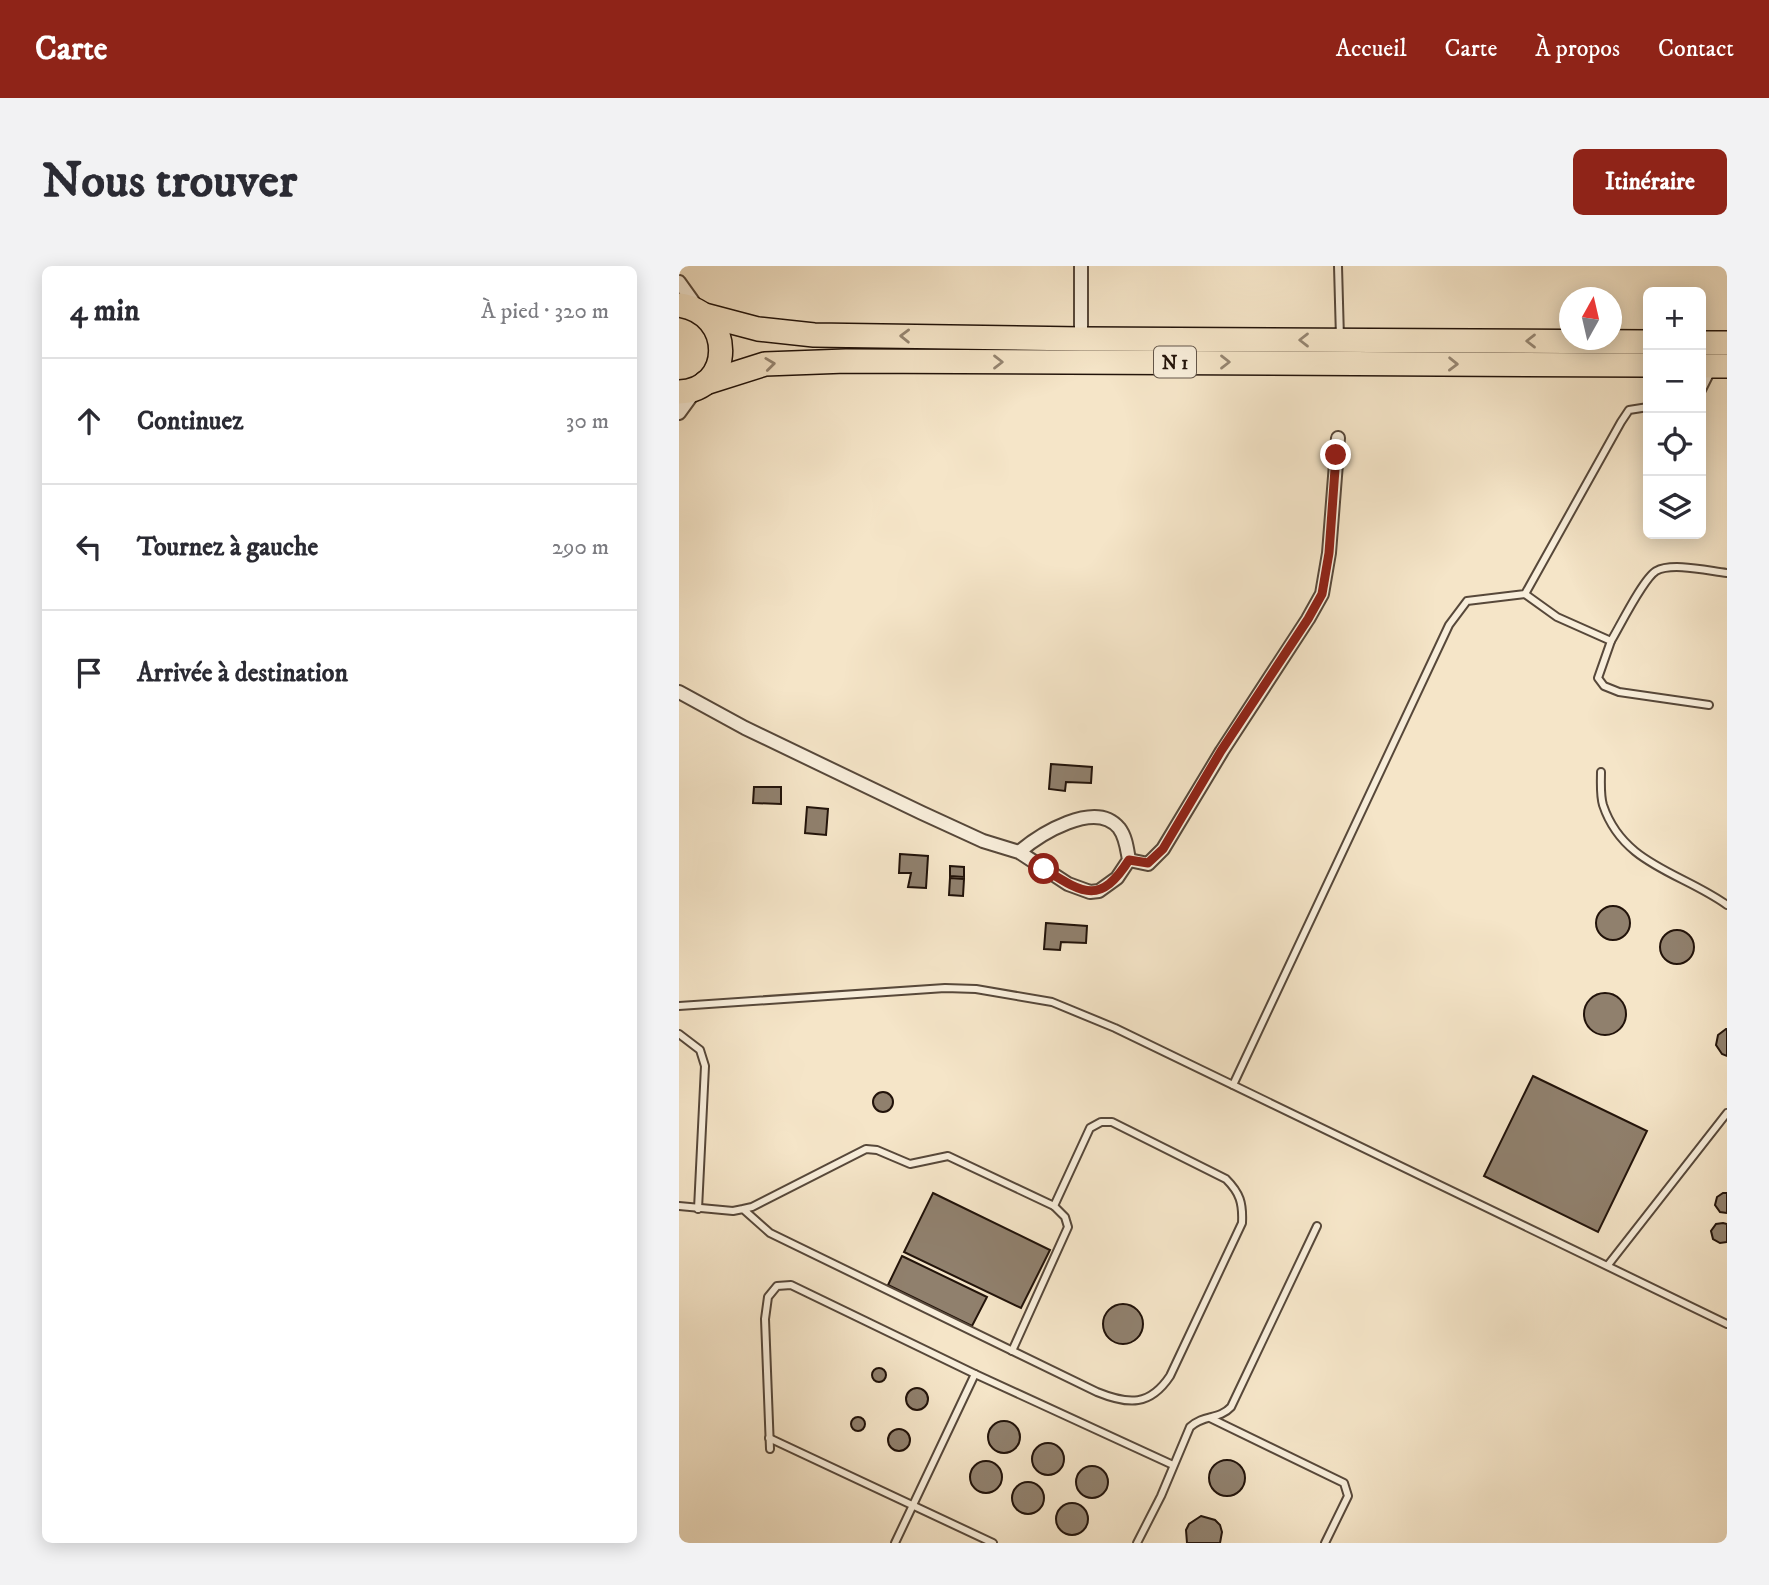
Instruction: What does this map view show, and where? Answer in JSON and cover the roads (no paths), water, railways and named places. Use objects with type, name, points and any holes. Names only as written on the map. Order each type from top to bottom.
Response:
[{"type":"highway","name":"N 1","points":[[694,310],[758,329],[787,333],[1081,339],[1643,365]]},
{"type":"highway","points":[[694,310],[714,325],[721,349],[714,373],[694,387]]},
{"type":"highway","name":"N 1","points":[[694,387],[765,364],[797,362],[1643,342]]},
{"type":"highway","points":[[1706,343],[1727,343]]},
{"type":"street","points":[[1081,266],[1081,339]]},
{"type":"street","points":[[679,282],[694,310]]},
{"type":"street","points":[[679,413],[694,387]]},
{"type":"street","points":[[1129,860],[1148,863],[1163,849],[1221,751],[1322,594],[1329,553],[1338,438]]},
{"type":"street","points":[[679,692],[745,728],[922,813],[983,841],[1019,852],[1068,884],[1090,892],[1108,886],[1129,860],[1124,837],[1118,827],[1097,817],[1076,820],[1051,830],[1019,852]]},
{"type":"lane","points":[[1338,266],[1339,351]]},
{"type":"lane","points":[[1706,382],[1714,366]]},
{"type":"lane","points":[[1525,594],[1621,422],[1629,410],[1643,408]]},
{"type":"lane","points":[[1709,705],[1619,692],[1604,687],[1598,678],[1611,641],[1645,582],[1656,571],[1674,567],[1727,573]]},
{"type":"lane","points":[[1233,1085],[1449,625],[1467,601],[1525,594],[1557,617],[1611,641]]},
{"type":"lane","points":[[1601,772],[1602,802],[1626,845],[1647,862],[1691,883],[1727,905]]},
{"type":"lane","points":[[679,1006],[919,989],[976,989],[1052,1002],[1115,1028],[1727,1324]]},
{"type":"lane","points":[[679,1034],[700,1050],[705,1066],[698,1209]]},
{"type":"lane","points":[[1608,1265],[1727,1113]]},
{"type":"lane","points":[[743,1209],[770,1233],[1097,1392],[1122,1400],[1146,1398],[1160,1391],[1170,1376],[1242,1223],[1242,1200],[1237,1190],[1226,1179],[1112,1122],[1101,1122],[1090,1128],[1054,1206]]},
{"type":"lane","points":[[679,1206],[733,1211],[752,1207],[866,1149],[877,1150],[910,1164],[948,1156],[1054,1206],[1065,1217],[1068,1227],[1011,1351]]},
{"type":"lane","points":[[1137,1543],[1161,1496],[1190,1427],[1198,1420],[1225,1414],[1231,1407],[1317,1226]]},
{"type":"lane","points":[[770,1449],[765,1319],[768,1297],[777,1286],[791,1285],[1173,1465]]},
{"type":"lane","points":[[894,1543],[975,1374]]},
{"type":"lane","points":[[1208,1417],[1344,1483],[1348,1496],[1325,1543]]},
{"type":"lane","points":[[769,1438],[993,1543]]}]
